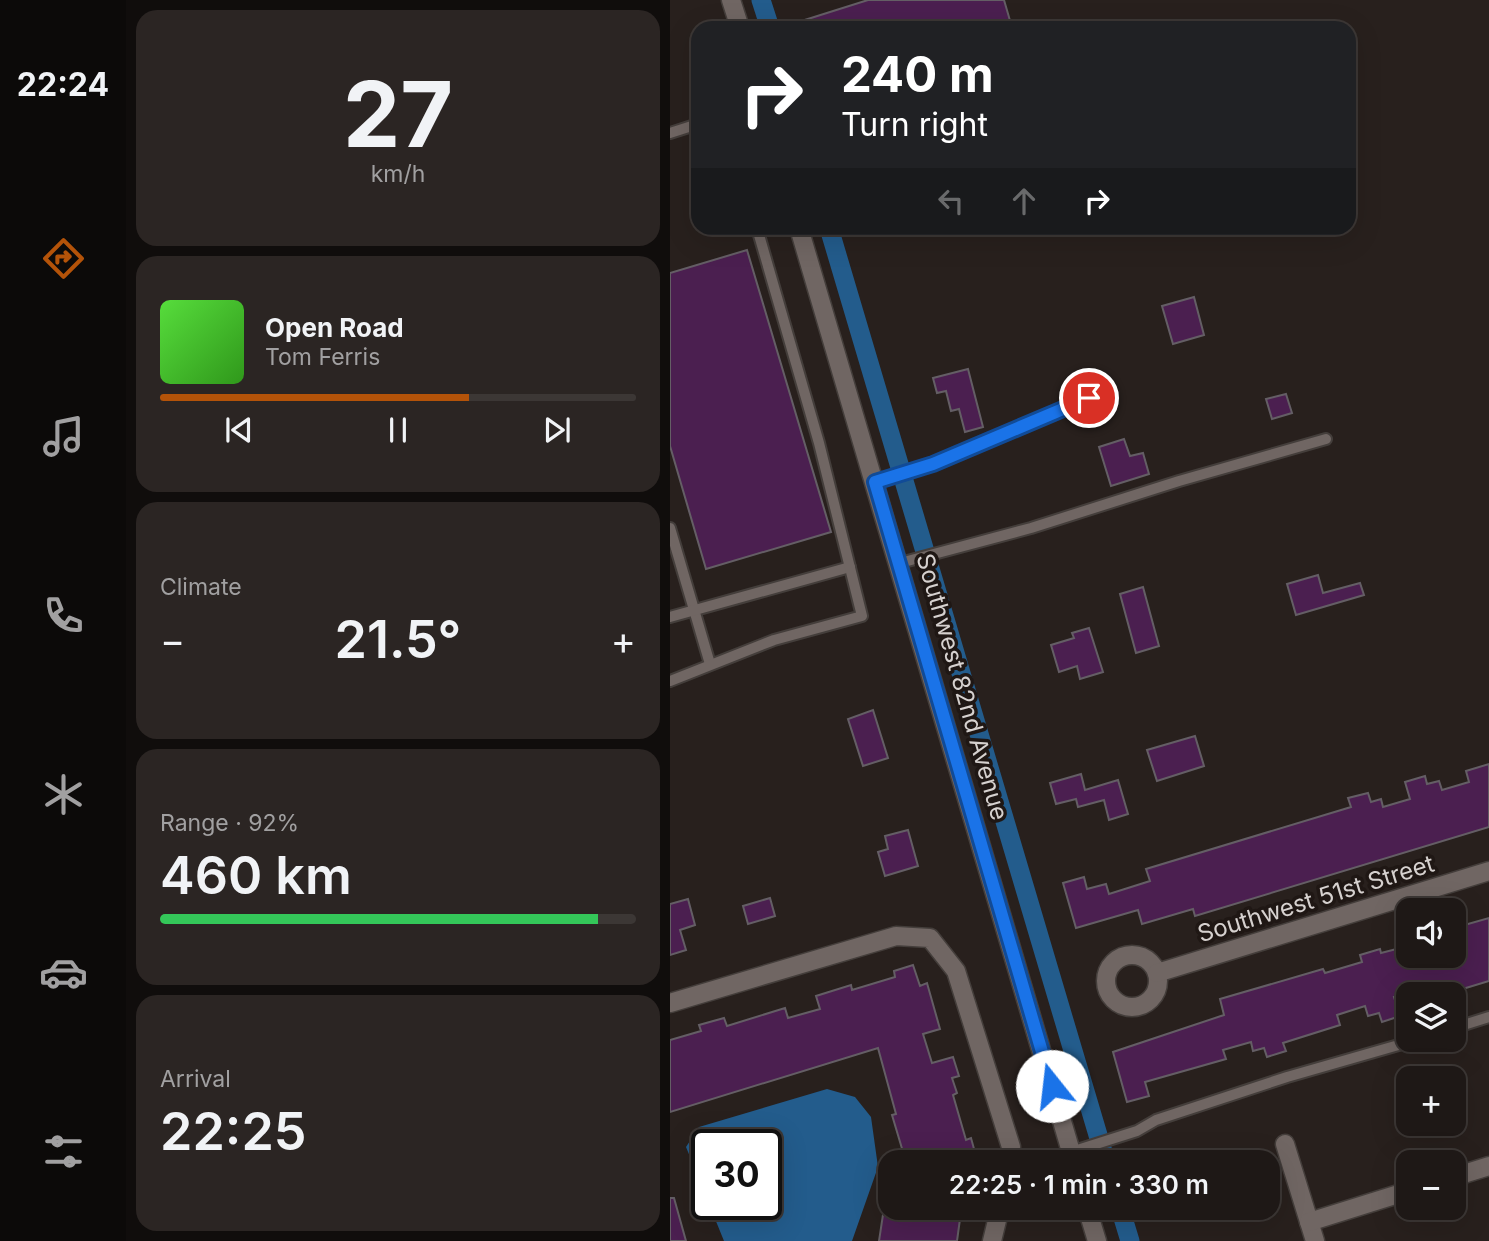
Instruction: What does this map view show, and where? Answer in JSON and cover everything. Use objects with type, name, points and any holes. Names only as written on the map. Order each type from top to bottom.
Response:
[{"type":"street","points":[[731,0],[738,21]]},
{"type":"street","name":"Southwest 82nd Avenue","points":[[801,235],[900,563],[1070,1150]]},
{"type":"street","name":"Southwest 51st Street","points":[[1157,973],[1489,871]]},
{"type":"street","points":[[670,1003],[896,936],[930,938],[956,971],[1011,1150]]},
{"type":"street","points":[[1285,1144],[1315,1241]]},
{"type":"street","points":[[1466,1173],[1489,1166]]},
{"type":"street","points":[[1309,1222],[1396,1195]]},
{"type":"street","points":[[992,1241],[997,1220]]},
{"type":"street","points":[[1091,1220],[1097,1241]]},
{"type":"lane","points":[[670,132],[691,126]]},
{"type":"lane","points":[[670,681],[774,640],[862,616],[819,443],[759,235]]},
{"type":"lane","points":[[875,482],[924,467],[1089,398]]},
{"type":"lane","points":[[900,563],[1031,528],[1179,481],[1326,439]]},
{"type":"lane","points":[[670,528],[710,664]]},
{"type":"lane","points":[[670,617],[850,567]]},
{"type":"lane","points":[[1466,1024],[1489,1017]]},
{"type":"lane","points":[[1085,1150],[1156,1120],[1287,1077],[1396,1046]]},
{"type":"water","points":[[827,1089],[855,1097],[871,1117],[878,1167],[852,1241],[724,1241],[715,1220],[782,1220],[782,1129],[698,1129]]},
{"type":"water","points":[[691,1139],[691,1159],[686,1147]]},
{"type":"building","points":[[868,0],[1004,0],[1010,21],[802,21]]},
{"type":"building","points":[[747,250],[831,532],[706,569],[670,446],[670,273]]},
{"type":"building","points":[[1194,297],[1204,335],[1173,344],[1162,306]]},
{"type":"building","points":[[968,369],[983,427],[965,432],[959,409],[951,411],[946,391],[937,393],[933,378]]},
{"type":"building","points":[[1286,394],[1292,413],[1272,419],[1266,399]]},
{"type":"building","points":[[1124,439],[1130,456],[1143,453],[1149,474],[1111,486],[1099,447]]},
{"type":"building","points":[[1318,575],[1323,593],[1360,583],[1364,595],[1296,615],[1287,584]]},
{"type":"building","points":[[1143,587],[1159,646],[1136,653],[1120,594]]},
{"type":"building","points":[[1089,628],[1103,672],[1080,679],[1077,666],[1059,672],[1051,645],[1074,638],[1072,633]]},
{"type":"building","points":[[873,710],[888,758],[863,766],[848,719]]},
{"type":"building","points":[[1195,736],[1204,766],[1157,781],[1147,750]]},
{"type":"building","points":[[1489,764],[1489,827],[1195,916],[1193,909],[1142,924],[1138,910],[1076,928],[1063,883],[1084,877],[1087,889],[1106,884],[1109,894],[1150,881],[1146,869],[1351,807],[1348,798],[1368,793],[1371,802],[1381,799],[1383,807],[1410,799],[1405,782],[1425,776],[1427,784],[1439,781],[1442,790],[1469,782],[1466,771]]},
{"type":"building","points":[[1081,774],[1085,790],[1118,780],[1128,814],[1109,820],[1104,800],[1078,807],[1076,799],[1056,804],[1050,783]]},
{"type":"building","points":[[908,830],[918,866],[885,876],[878,852],[888,849],[885,836]]},
{"type":"building","points":[[770,898],[775,916],[748,924],[743,906]]},
{"type":"building","points":[[688,899],[695,925],[680,930],[686,950],[670,955],[670,904]]},
{"type":"building","points":[[1489,918],[1489,981],[1466,988],[1466,982],[1396,982],[1396,1017],[1382,1022],[1379,1013],[1368,1016],[1365,1006],[1337,1015],[1340,1025],[1283,1043],[1286,1051],[1267,1057],[1264,1048],[1253,1051],[1251,1042],[1223,1050],[1226,1059],[1145,1082],[1149,1096],[1127,1102],[1113,1052],[1224,1015],[1220,999],[1323,969],[1325,973],[1362,962],[1360,955],[1380,949],[1381,953],[1396,949],[1396,968],[1466,968],[1466,925]]},
{"type":"building","points":[[913,965],[920,986],[927,983],[940,1029],[923,1034],[932,1063],[953,1057],[959,1076],[952,1078],[957,1093],[953,1095],[966,1140],[971,1138],[974,1150],[902,1150],[892,1115],[896,1114],[878,1048],[670,1112],[670,1040],[701,1031],[699,1025],[724,1018],[727,1026],[785,1008],[788,1018],[820,1009],[816,996],[851,985],[852,990],[895,977],[894,971]]},
{"type":"building","points":[[670,1198],[674,1198],[686,1241],[670,1241]]},
{"type":"building","points":[[882,1220],[960,1220],[957,1241],[879,1241]]},
{"type":"waterway","points":[[761,0],[768,21]]},
{"type":"waterway","points":[[831,235],[1102,1150]]},
{"type":"waterway","points":[[1124,1220],[1130,1241]]},
{"type":"route","points":[[1052,1086],[875,482],[933,464],[1089,398]]}]
